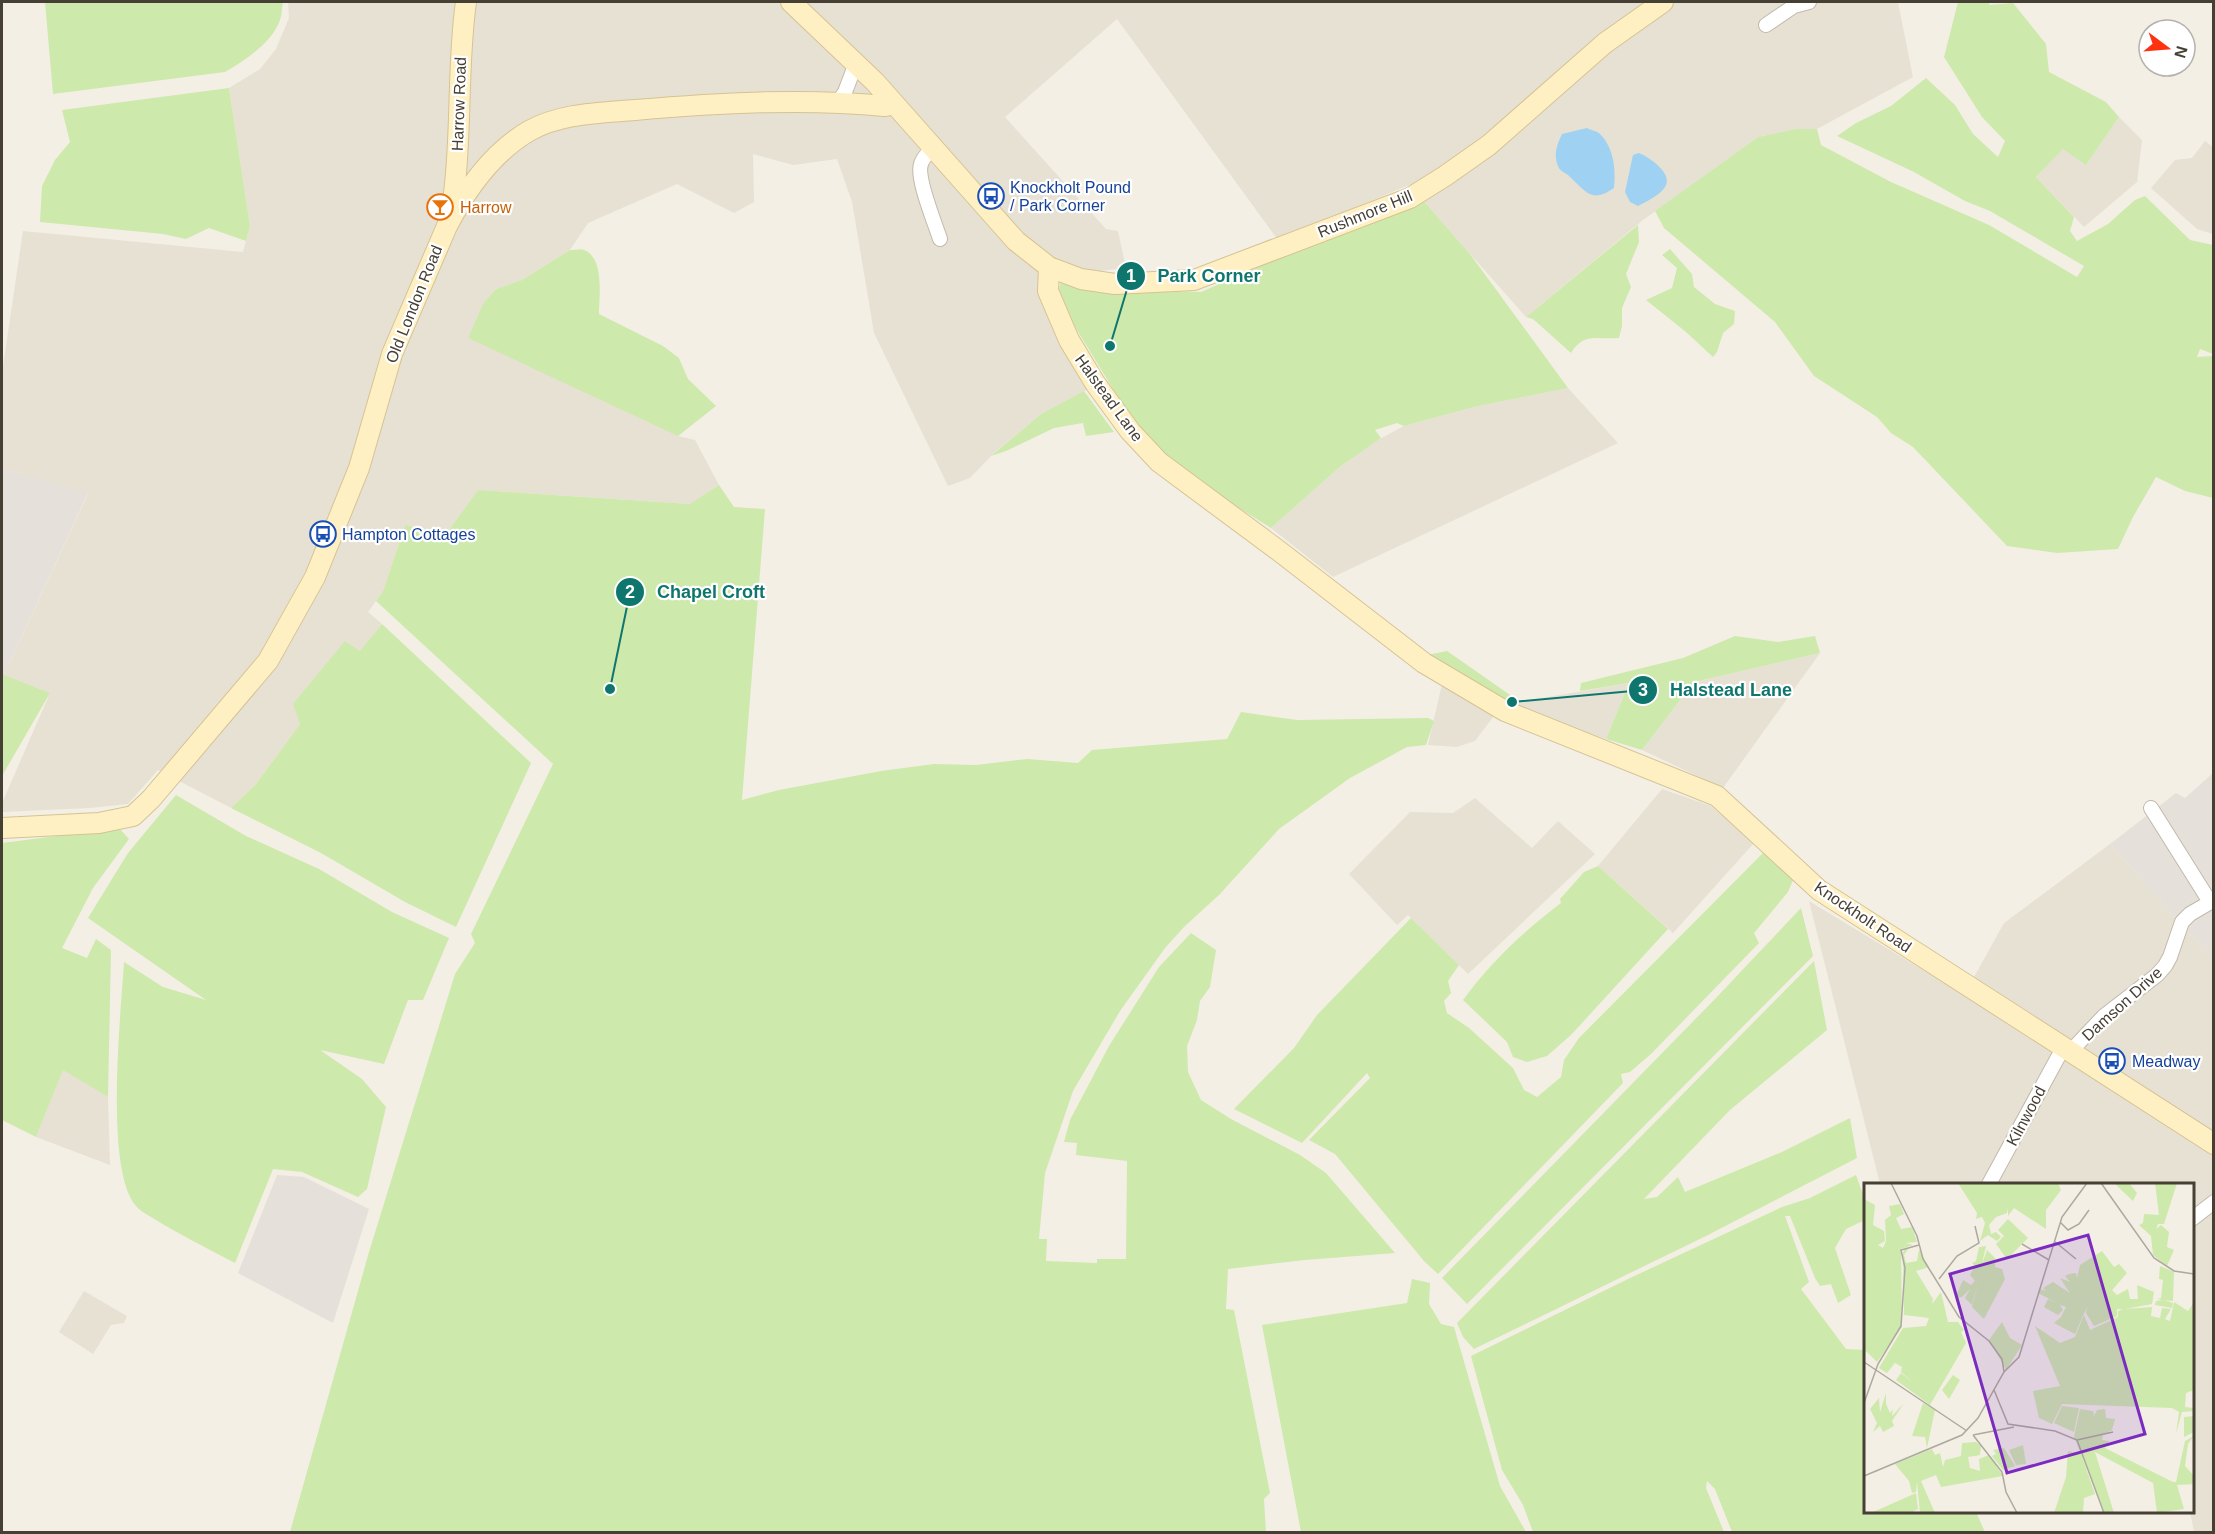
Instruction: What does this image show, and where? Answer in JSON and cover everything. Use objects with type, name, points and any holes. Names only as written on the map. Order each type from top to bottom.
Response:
[{"type":"street","name":"Harrow Road","points":[[458,206],[454,199],[461,46],[466,2]]},
{"type":"street","name":"Rushmore Hill","points":[[791,2],[856,63],[1016,241],[1049,267],[1081,279],[1115,284],[1194,280],[1410,198],[1489,145],[1605,43],[1663,2]]},
{"type":"street","points":[[1766,25],[1794,6],[1809,2]]},
{"type":"street","points":[[838,102],[845,92],[856,63]]},
{"type":"street","name":"Old London Road","points":[[2,828],[99,823],[133,816],[166,781],[268,661],[315,577],[359,468],[398,340],[438,246],[458,206],[482,173],[504,149],[529,131],[549,122],[574,116],[698,105],[838,102],[885,106],[894,104]]},
{"type":"street","points":[[933,148],[919,167],[923,189],[940,239]]},
{"type":"street","points":[[457,165],[482,173]]},
{"type":"street","name":"Halstead Lane","points":[[1049,267],[1048,291],[1069,340],[1130,431],[1159,462],[1424,663],[1505,711]]},
{"type":"street","name":"Knockholt Road","points":[[1505,711],[1717,796],[1819,890],[2067,1050],[2212,1140]]},
{"type":"street","points":[[2151,808],[2212,901]]},
{"type":"street","name":"Damson Drive","points":[[2067,1050],[2104,1016],[2157,975],[2170,957],[2182,922],[2190,914],[2212,901]]},
{"type":"street","name":"Kilnwood","points":[[1990,1183],[2067,1050]]},
{"type":"street","points":[[2194,1218],[2214,1202]]},
{"type":"shaded area","points":[[288,2],[1898,2],[1913,77],[1817,129],[1795,129],[1758,137],[1643,220],[1526,317],[1409,185],[1278,240],[1117,19],[1005,117],[1106,229],[1118,231],[1126,268],[1090,272],[1050,257],[1042,269],[1092,387],[1041,414],[994,453],[970,478],[948,486],[874,333],[852,202],[837,159],[793,165],[753,154],[754,202],[734,213],[677,184],[588,223],[570,250],[522,280],[496,289],[484,302],[678,436],[695,440],[719,485],[691,504],[478,490],[446,534],[405,525],[383,591],[368,612],[382,624],[360,652],[346,641],[300,724],[256,784],[231,808],[158,770],[128,804],[2,812],[2,803],[50,693],[4,675],[88,494],[2,468],[2,373],[23,231],[243,252],[250,226],[229,88],[260,69],[276,49],[289,18]]},
{"type":"shaded area","points":[[2119,117],[2142,140],[2137,182],[2084,227],[2036,177],[2063,148],[2086,165]]},
{"type":"shaded area","points":[[2205,141],[2213,147],[2213,234],[2197,229],[2151,188],[2175,160],[2192,158]]},
{"type":"shaded area","points":[[1568,388],[1618,443],[1333,577],[1271,528],[1341,466],[1374,442],[1404,426],[1474,407]]},
{"type":"shaded area","points":[[2,468],[88,493],[4,675],[2,674]]},
{"type":"shaded area","points":[[1820,653],[1723,788],[1642,750],[1694,682]]},
{"type":"shaded area","points":[[1629,683],[1606,739],[1510,706],[1519,702]]},
{"type":"shaded area","points":[[1442,684],[1497,712],[1475,741],[1457,747],[1428,745]]},
{"type":"shaded area","points":[[2213,773],[2213,960],[2110,844],[2176,793],[2185,798]]},
{"type":"shaded area","points":[[1662,789],[1711,806],[1754,843],[1673,933],[1598,866]]},
{"type":"shaded area","points":[[1475,798],[1532,848],[1558,821],[1595,854],[1468,974],[1408,915],[1397,925],[1349,874],[1410,812],[1453,813]]},
{"type":"shaded area","points":[[2110,844],[2213,960],[2213,1532],[2194,1532],[2190,1513],[2194,1513],[2194,1183],[1880,1183],[1809,901],[1964,995],[2004,923]]},
{"type":"shaded area","points":[[63,1069],[108,1097],[110,1165],[36,1137]]},
{"type":"shaded area","points":[[277,1175],[304,1177],[369,1209],[333,1323],[238,1273]]},
{"type":"shaded area","points":[[84,1291],[127,1316],[124,1323],[111,1325],[93,1354],[59,1332]]},
{"type":"green space","points":[[45,2],[283,2],[280,20],[271,36],[249,56],[225,72],[53,94]]},
{"type":"green space","points":[[1958,2],[1988,2],[1990,5],[2013,3],[2046,44],[2049,72],[2106,102],[2119,117],[2086,165],[2063,149],[2036,177],[2074,217],[2070,231],[2077,241],[2108,224],[2135,200],[2145,196],[2190,240],[2213,245],[2213,354],[2200,349],[2197,357],[2213,356],[2213,498],[2185,491],[2156,477],[2118,549],[2057,553],[2007,546],[1913,447],[1891,433],[1877,417],[1814,376],[1775,322],[1664,228],[1655,211],[1758,137],[1795,129],[1817,129],[1821,145],[1891,182],[1989,225],[2077,277],[2084,266],[1990,211],[1965,201],[1914,172],[1837,136],[1856,123],[1891,106],[1926,78],[1955,105],[1973,134],[1998,157],[2005,141],[1982,117],[1944,57]]},
{"type":"green space","points":[[229,88],[250,226],[246,241],[209,228],[186,239],[163,234],[40,222],[42,186],[55,160],[70,142],[62,110]]},
{"type":"green space","points":[[1420,197],[1470,254],[1568,388],[1474,407],[1404,426],[1397,423],[1375,430],[1381,438],[1341,466],[1271,528],[1228,501],[1167,457],[1137,428],[1064,309],[1059,289],[1062,278],[1170,291],[1201,292]]},
{"type":"green space","points":[[1638,225],[1639,242],[1626,274],[1631,287],[1622,308],[1619,338],[1592,338],[1581,342],[1571,353],[1533,319],[1526,317]]},
{"type":"green space","points":[[1670,249],[1692,274],[1694,287],[1715,304],[1735,311],[1734,324],[1723,333],[1713,357],[1646,300],[1672,288],[1677,268],[1662,255]]},
{"type":"green space","points":[[570,250],[584,250],[591,254],[595,261],[600,288],[599,314],[663,346],[679,358],[688,379],[716,406],[678,436],[468,338],[484,302],[496,289],[522,280]]},
{"type":"green space","points":[[1084,391],[1114,432],[1086,436],[1083,423],[1054,428],[991,456],[1041,414]]},
{"type":"green space","points":[[719,485],[734,507],[765,509],[742,800],[779,790],[881,771],[934,764],[976,765],[1027,759],[1078,763],[1092,750],[1227,739],[1241,712],[1297,720],[1428,718],[1434,721],[1426,745],[1407,747],[1350,778],[1279,829],[1220,894],[1165,948],[1120,1011],[1073,1091],[1045,1173],[1039,1239],[1047,1239],[1046,1261],[1097,1263],[1097,1259],[1126,1259],[1127,1161],[1076,1155],[1077,1143],[1064,1142],[1070,1120],[1109,1046],[1159,967],[1191,933],[1216,950],[1210,987],[1200,1001],[1197,1020],[1187,1046],[1188,1072],[1201,1100],[1231,1119],[1300,1155],[1326,1173],[1395,1253],[1228,1269],[1226,1309],[1234,1310],[1270,1493],[1264,1499],[1266,1532],[290,1532],[369,1252],[455,974],[475,943],[471,934],[553,764],[376,601],[383,591],[405,525],[446,534],[478,490],[690,504]]},
{"type":"green space","points":[[382,624],[531,763],[456,927],[405,902],[321,853],[231,808],[256,784],[300,724],[293,704],[345,641],[360,651]]},
{"type":"green space","points":[[1735,636],[1778,642],[1815,636],[1820,653],[1694,682],[1642,750],[1606,739],[1629,683],[1580,691],[1581,683],[1683,658]]},
{"type":"green space","points":[[1447,651],[1513,697],[1504,704],[1427,655]]},
{"type":"green space","points":[[2,674],[50,693],[2,776]]},
{"type":"green space","points":[[176,795],[246,836],[319,869],[392,912],[449,938],[423,1000],[408,1000],[384,1064],[320,1050],[362,1079],[386,1107],[367,1189],[358,1197],[302,1172],[273,1169],[235,1263],[139,1209],[126,1187],[120,1160],[117,1089],[124,962],[163,987],[206,1000],[88,918],[128,853]]},
{"type":"green space","points":[[119,828],[129,839],[93,888],[62,948],[87,958],[96,939],[111,950],[108,1097],[63,1070],[36,1137],[2,1120],[2,843]]},
{"type":"green space","points":[[1764,852],[1794,878],[1788,892],[1754,933],[1759,943],[1651,1054],[1630,1072],[1621,1074],[1623,1083],[1438,1274],[1424,1261],[1335,1154],[1309,1140],[1370,1078],[1367,1073],[1302,1143],[1234,1109],[1294,1048],[1317,1015],[1411,918],[1459,965],[1448,981],[1451,993],[1444,1001],[1447,1013],[1469,1028],[1513,1068],[1524,1090],[1537,1097],[1561,1077],[1564,1060],[1579,1038]]},
{"type":"green space","points":[[1598,866],[1668,929],[1571,1035],[1547,1056],[1527,1062],[1513,1057],[1507,1042],[1463,1000],[1508,948],[1561,903],[1560,899],[1584,872]]},
{"type":"green space","points":[[1801,908],[1813,956],[1467,1304],[1442,1278]]},
{"type":"green space","points":[[1814,961],[1827,1030],[1730,1110],[1644,1199],[1657,1197],[1678,1177],[1685,1192],[1782,1152],[1850,1118],[1857,1158],[1706,1236],[1474,1349],[1463,1337],[1457,1323]]},
{"type":"green space","points":[[1856,1175],[1864,1197],[1864,1220],[1846,1229],[1835,1248],[1851,1295],[1838,1303],[1831,1284],[1820,1286],[1815,1278],[1790,1216],[1785,1216],[1809,1282],[1801,1289],[1846,1349],[1864,1350],[1864,1513],[1976,1513],[1985,1532],[1732,1532],[1715,1489],[1707,1481],[1706,1488],[1724,1532],[1533,1532],[1523,1505],[1502,1470],[1471,1356],[1782,1207],[1810,1198]]},
{"type":"green space","points":[[1412,1279],[1430,1283],[1429,1304],[1441,1324],[1454,1327],[1500,1486],[1526,1532],[1301,1532],[1262,1325],[1407,1303]]},
{"type":"water","points":[[1587,128],[1599,133],[1605,140],[1613,160],[1614,188],[1600,195],[1586,192],[1560,170],[1556,157],[1562,134]]},
{"type":"water","points":[[1639,153],[1659,167],[1667,182],[1660,193],[1638,206],[1630,202],[1625,192],[1633,155]]},
{"type":"place","name":"Knockholt Pound / Park Corner","points":[[991,196]]},
{"type":"place","name":"Harrow","points":[[440,207]]},
{"type":"place","name":"Park Corner","points":[[1110,346]]},
{"type":"place","name":"Hampton Cottages","points":[[323,534]]},
{"type":"place","name":"Chapel Croft","points":[[610,689]]},
{"type":"place","name":"Halstead Lane","points":[[1512,702]]},
{"type":"place","name":"Meadway","points":[[2112,1061]]}]
